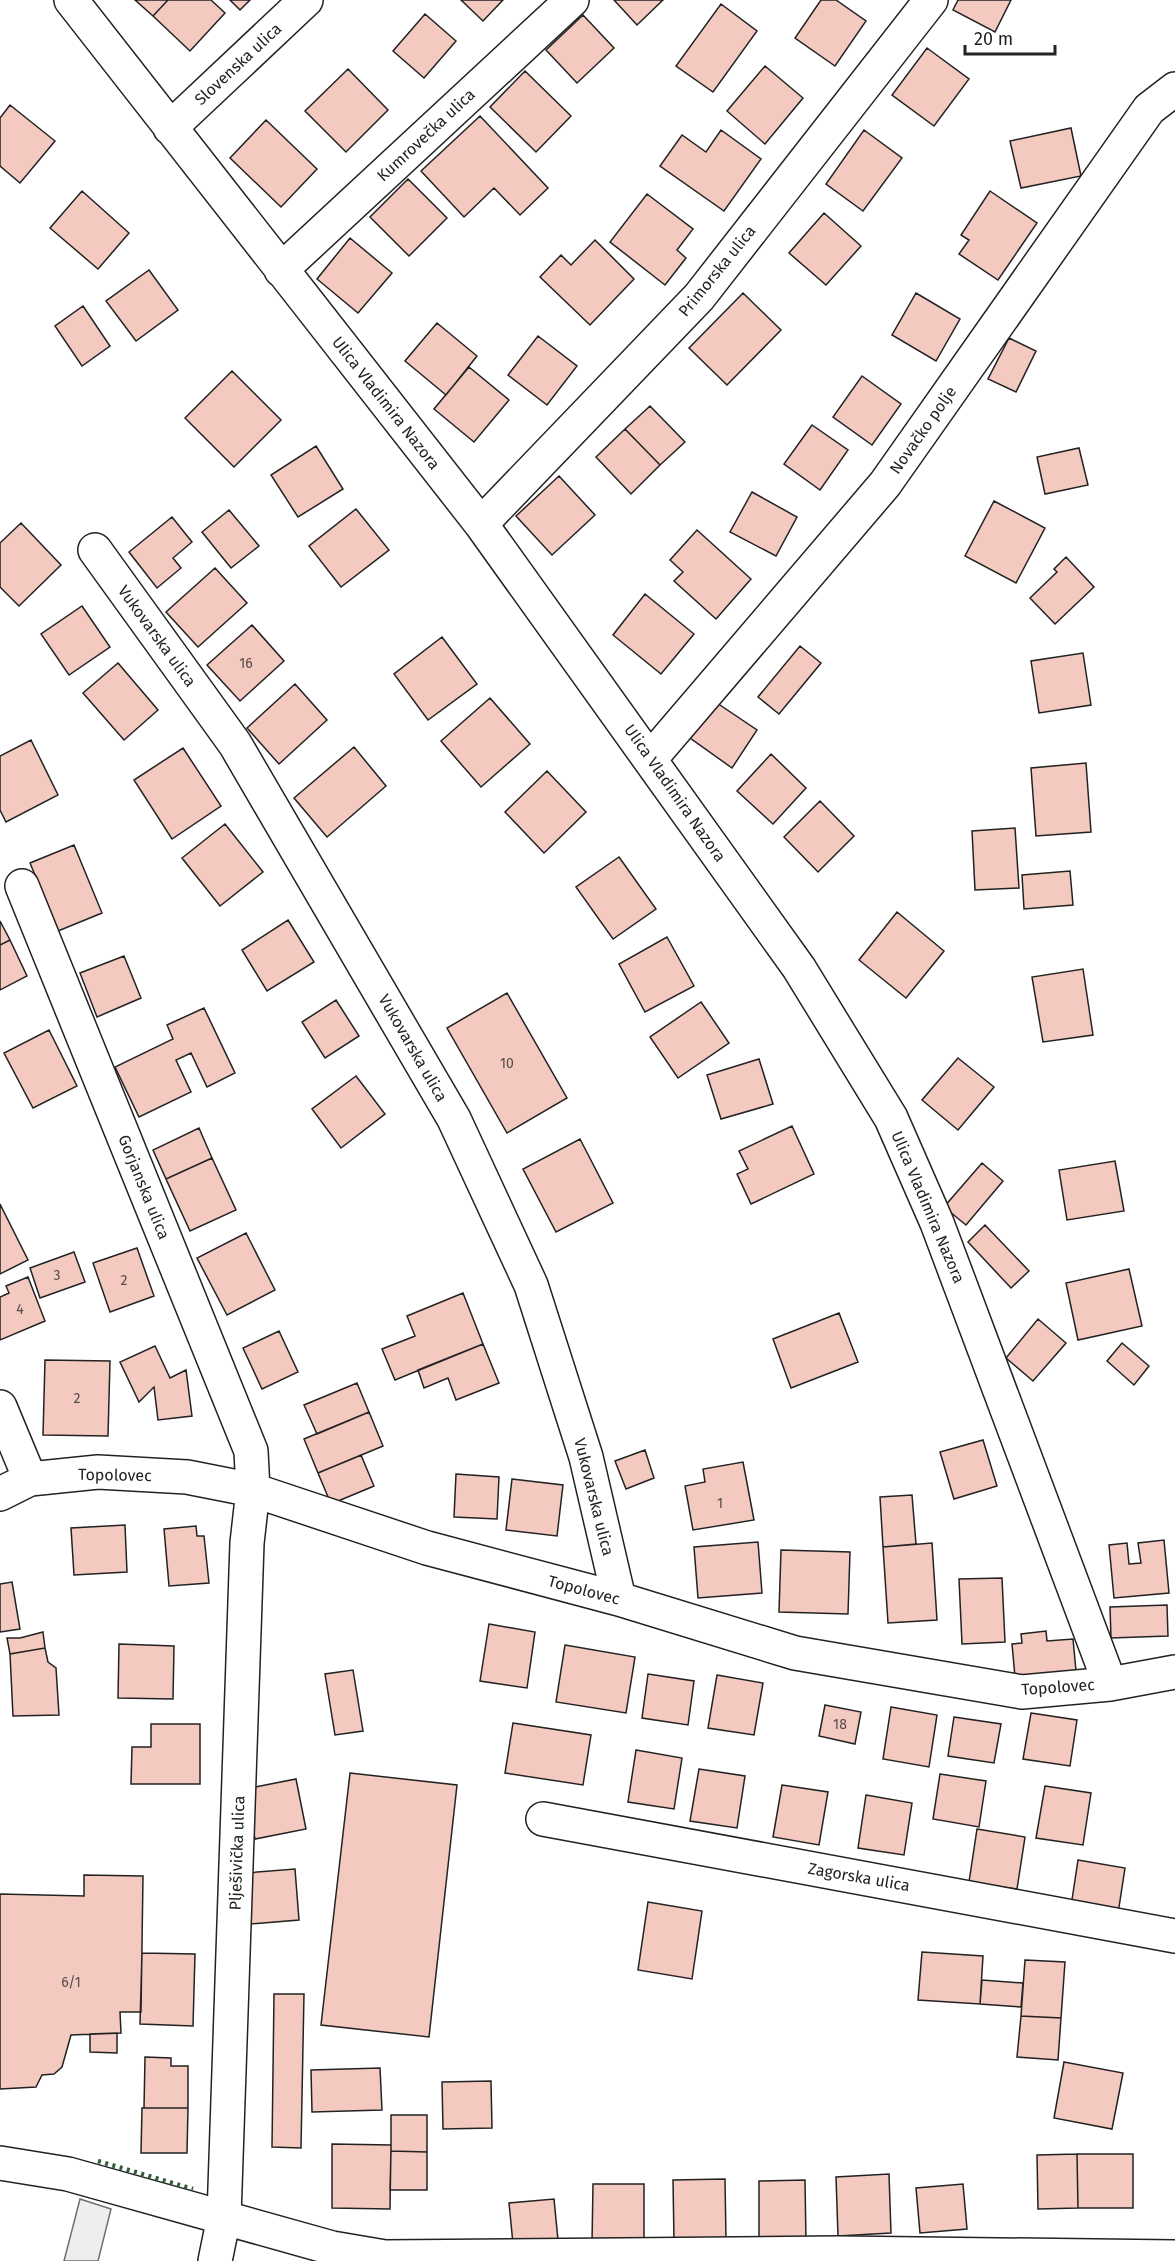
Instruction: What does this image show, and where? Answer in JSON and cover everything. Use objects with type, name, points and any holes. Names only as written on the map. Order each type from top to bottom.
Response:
[{"type":"street","name":"Ulica Vladimira Nazora","points":[[71,0],[481,524],[651,758],[799,968],[891,1118],[937,1223],[1110,1684]]},
{"type":"street","name":"Slovenska ulica","points":[[170,128],[306,0]]},
{"type":"street","name":"Kumrovečka ulica","points":[[281,270],[572,0]]},
{"type":"street","name":"Primorska ulica","points":[[481,524],[699,297],[931,0]]},
{"type":"street","name":"Novačko polje","points":[[651,758],[885,484],[1149,109],[1175,89]]},
{"type":"street","name":"Vukovarska ulica","points":[[95,550],[236,744],[454,1119],[531,1285],[586,1457],[619,1599]]},
{"type":"street","name":"Gorjanska ulica","points":[[22,886],[250,1451],[252,1490]]},
{"type":"street","points":[[0,1407],[30,1479]]},
{"type":"street","name":"Topolovec","points":[[0,1494],[30,1479],[98,1472],[187,1477],[252,1490],[427,1548],[619,1599],[806,1655],[1022,1692],[1110,1684],[1175,1672]]},
{"type":"street","name":"Plješivička ulica","points":[[215,2261],[224,2217],[247,1543],[252,1490]]},
{"type":"street","name":"Zagorska ulica","points":[[543,1819],[1175,1936]]},
{"type":"street","points":[[0,2163],[68,2174],[332,2248],[385,2257],[537,2259],[1175,2257]]},
{"type":"shaded area","points":[[80,2199],[111,2209],[98,2261],[64,2261]]},
{"type":"building","points":[[135,0],[168,0],[153,16]]},
{"type":"building","points":[[168,0],[211,0],[225,13],[190,51],[153,16]]},
{"type":"building","points":[[230,0],[250,0],[240,10]]},
{"type":"building","points":[[461,0],[503,0],[483,21]]},
{"type":"building","points":[[614,0],[663,0],[637,25]]},
{"type":"building","points":[[821,0],[836,0],[866,21],[835,66],[795,38]]},
{"type":"building","points":[[958,0],[1011,0],[995,32],[953,10]]},
{"type":"building","points":[[721,4],[757,31],[713,92],[676,66]]},
{"type":"building","points":[[425,14],[456,41],[424,78],[393,51]]},
{"type":"building","points":[[583,15],[614,48],[577,83],[546,50]]},
{"type":"building","points":[[927,48],[969,79],[934,126],[892,95]]},
{"type":"building","points":[[765,66],[803,98],[765,144],[727,111]]},
{"type":"building","points":[[348,69],[388,110],[346,152],[305,111]]},
{"type":"building","points":[[525,71],[571,116],[536,152],[490,107]]},
{"type":"building","points":[[10,105],[55,141],[20,183],[0,166],[0,118]]},
{"type":"building","points":[[480,116],[548,188],[520,215],[494,188],[464,217],[421,171]]},
{"type":"building","points":[[266,120],[317,169],[281,207],[230,158]]},
{"type":"building","points":[[1071,128],[1081,176],[1021,188],[1010,141]]},
{"type":"building","points":[[721,130],[761,159],[724,211],[660,166],[682,135],[706,152]]},
{"type":"building","points":[[864,130],[902,158],[863,211],[826,184]]},
{"type":"building","points":[[408,179],[447,218],[409,256],[370,217]]},
{"type":"building","points":[[82,191],[129,233],[98,269],[50,228]]},
{"type":"building","points":[[990,191],[1037,223],[998,280],[959,254],[969,240],[961,235]]},
{"type":"building","points":[[647,194],[693,229],[677,250],[686,258],[665,285],[610,242]]},
{"type":"building","points":[[824,213],[861,246],[826,285],[789,253]]},
{"type":"building","points":[[350,238],[392,273],[358,313],[317,279]]},
{"type":"building","points":[[595,240],[634,279],[590,325],[540,277],[561,255],[571,265]]},
{"type":"building","points":[[149,270],[178,310],[136,341],[106,301]]},
{"type":"building","points":[[743,293],[781,330],[727,385],[689,348]]},
{"type":"building","points":[[916,293],[960,319],[936,361],[892,335]]},
{"type":"building","points":[[83,306],[110,346],[82,366],[55,326]]},
{"type":"building","points":[[437,323],[477,356],[446,395],[405,361]]},
{"type":"building","points":[[538,336],[577,366],[547,405],[508,375]]},
{"type":"building","points":[[1009,338],[1036,351],[1016,392],[988,379]]},
{"type":"building","points":[[469,367],[509,400],[474,442],[434,409]]},
{"type":"building","points":[[232,371],[281,420],[234,467],[185,418]]},
{"type":"building","points":[[862,376],[901,404],[872,445],[833,417]]},
{"type":"building","points":[[650,406],[685,442],[660,465],[625,429]]},
{"type":"building","points":[[812,425],[848,450],[820,490],[784,464]]},
{"type":"building","points":[[625,429],[660,465],[631,494],[596,457]]},
{"type":"building","points":[[316,446],[343,489],[298,517],[271,475]]},
{"type":"building","points":[[1079,448],[1088,485],[1045,494],[1037,457]]},
{"type":"building","points":[[559,476],[595,515],[552,555],[516,516]]},
{"type":"building","points":[[752,492],[797,517],[776,556],[730,532]]},
{"type":"building","points":[[994,501],[1045,528],[1016,583],[965,556]]},
{"type":"building","points":[[356,509],[389,550],[341,587],[309,546]]},
{"type":"building","points":[[229,510],[259,546],[231,568],[202,532]]},
{"type":"building","points":[[172,517],[192,542],[173,558],[181,568],[157,588],[129,552]]},
{"type":"building","points":[[21,523],[61,565],[19,606],[0,587],[0,543]]},
{"type":"building","points":[[697,530],[751,579],[716,619],[674,581],[683,572],[670,560]]},
{"type":"building","points":[[1066,557],[1094,587],[1055,624],[1030,598],[1057,572],[1054,569]]},
{"type":"building","points":[[215,568],[247,603],[198,647],[166,612]]},
{"type":"building","points":[[645,594],[694,634],[661,674],[613,635]]},
{"type":"building","points":[[82,606],[110,647],[69,675],[41,634]]},
{"type":"building","points":[[252,625],[284,661],[240,701],[207,665]]},
{"type":"building","points":[[442,637],[477,684],[428,720],[394,674]]},
{"type":"building","points":[[800,646],[821,663],[779,714],[758,697]]},
{"type":"building","points":[[1083,653],[1091,705],[1039,713],[1031,661]]},
{"type":"building","points":[[118,663],[158,710],[124,740],[83,693]]},
{"type":"building","points":[[295,684],[327,720],[279,764],[247,728]]},
{"type":"building","points":[[490,698],[530,744],[481,787],[441,741]]},
{"type":"building","points":[[714,701],[757,730],[732,768],[690,738]]},
{"type":"building","points":[[31,740],[58,795],[6,822],[0,810],[0,756]]},
{"type":"building","points":[[354,747],[386,786],[327,837],[294,798]]},
{"type":"building","points":[[183,748],[221,806],[172,839],[134,780]]},
{"type":"building","points":[[771,754],[806,788],[773,824],[737,791]]},
{"type":"building","points":[[1086,763],[1091,832],[1036,836],[1031,768]]},
{"type":"building","points":[[547,771],[586,812],[544,853],[505,812]]},
{"type":"building","points":[[820,801],[854,836],[818,872],[784,837]]},
{"type":"building","points":[[225,824],[263,872],[220,906],[182,858]]},
{"type":"building","points":[[1015,828],[1019,888],[975,890],[972,831]]},
{"type":"building","points":[[74,845],[102,913],[58,931],[30,863]]},
{"type":"building","points":[[619,857],[656,909],[613,939],[576,887]]},
{"type":"building","points":[[1070,871],[1073,905],[1024,909],[1022,875]]},
{"type":"building","points":[[897,912],[944,951],[906,998],[859,960]]},
{"type":"building","points":[[288,920],[314,962],[267,991],[242,950]]},
{"type":"building","points":[[0,921],[10,940],[0,945]]},
{"type":"building","points":[[667,937],[694,986],[645,1012],[619,964]]},
{"type":"building","points":[[10,940],[27,976],[0,990],[0,945]]},
{"type":"building","points":[[124,956],[141,998],[97,1017],[80,973]]},
{"type":"building","points":[[1083,969],[1093,1035],[1043,1042],[1032,977]]},
{"type":"building","points":[[507,993],[567,1098],[507,1133],[447,1028]]},
{"type":"building","points":[[336,1000],[359,1036],[325,1058],[302,1022]]},
{"type":"building","points":[[701,1002],[729,1043],[678,1078],[650,1037]]},
{"type":"building","points":[[204,1008],[235,1073],[207,1087],[191,1053],[176,1060],[191,1092],[139,1117],[115,1067],[173,1039],[167,1025]]},
{"type":"building","points":[[49,1030],[77,1086],[33,1108],[4,1053]]},
{"type":"building","points":[[958,1058],[994,1087],[958,1130],[922,1100]]},
{"type":"building","points":[[759,1059],[773,1104],[721,1119],[707,1075]]},
{"type":"building","points":[[356,1076],[385,1114],[341,1148],[312,1109]]},
{"type":"building","points":[[792,1126],[814,1174],[751,1204],[737,1174],[748,1169],[739,1151]]},
{"type":"building","points":[[199,1128],[212,1158],[166,1179],[153,1150]]},
{"type":"building","points":[[580,1139],[613,1203],[556,1232],[523,1169]]},
{"type":"building","points":[[212,1158],[236,1210],[190,1231],[166,1179]]},
{"type":"building","points":[[1115,1161],[1124,1211],[1067,1220],[1059,1170]]},
{"type":"building","points":[[982,1163],[1003,1181],[966,1225],[944,1207]]},
{"type":"building","points":[[0,1204],[28,1260],[0,1274]]},
{"type":"building","points":[[985,1225],[1029,1271],[1011,1288],[968,1242]]},
{"type":"building","points":[[246,1233],[275,1290],[227,1315],[197,1258]]},
{"type":"building","points":[[137,1248],[154,1296],[110,1312],[93,1263]]},
{"type":"building","points":[[74,1252],[85,1282],[40,1298],[30,1268]]},
{"type":"building","points":[[1129,1269],[1142,1326],[1078,1340],[1066,1283]]},
{"type":"building","points":[[28,1277],[45,1321],[0,1340],[0,1297],[9,1293],[6,1286]]},
{"type":"building","points":[[463,1293],[483,1344],[395,1380],[382,1349],[415,1336],[407,1316]]},
{"type":"building","points":[[839,1313],[858,1362],[791,1388],[773,1339]]},
{"type":"building","points":[[1038,1319],[1066,1343],[1033,1381],[1006,1358]]},
{"type":"building","points":[[279,1331],[298,1372],[262,1389],[243,1348]]},
{"type":"building","points":[[1122,1343],[1149,1366],[1134,1385],[1107,1361]]},
{"type":"building","points":[[483,1344],[499,1383],[456,1400],[448,1378],[424,1388],[418,1370]]},
{"type":"building","points":[[155,1346],[170,1378],[186,1370],[192,1416],[158,1420],[154,1387],[139,1402],[120,1362]]},
{"type":"building","points":[[45,1360],[110,1361],[108,1436],[43,1435]]},
{"type":"building","points":[[357,1383],[369,1412],[317,1434],[304,1405]]},
{"type":"building","points":[[369,1412],[383,1446],[318,1473],[304,1439]]},
{"type":"building","points":[[983,1440],[997,1486],[954,1499],[940,1452]]},
{"type":"building","points":[[645,1450],[654,1478],[626,1489],[615,1461]]},
{"type":"building","points":[[361,1455],[374,1486],[331,1504],[318,1473]]},
{"type":"building","points":[[743,1462],[754,1520],[693,1530],[685,1486],[705,1482],[703,1469]]},
{"type":"building","points":[[456,1474],[499,1477],[497,1519],[454,1517]]},
{"type":"building","points":[[512,1479],[563,1485],[557,1536],[506,1530]]},
{"type":"building","points":[[912,1495],[916,1544],[883,1547],[880,1497]]},
{"type":"building","points":[[125,1525],[127,1572],[74,1575],[71,1528]]},
{"type":"building","points":[[196,1526],[197,1536],[204,1536],[209,1583],[169,1586],[164,1529]]},
{"type":"building","points":[[1164,1540],[1169,1593],[1114,1598],[1109,1545],[1127,1543],[1129,1564],[1141,1563],[1138,1543]]},
{"type":"building","points":[[758,1542],[762,1593],[698,1598],[694,1547]]},
{"type":"building","points":[[932,1543],[937,1620],[888,1623],[883,1547]]},
{"type":"building","points":[[781,1550],[850,1552],[848,1614],[779,1612]]},
{"type":"building","points":[[1002,1578],[1005,1642],[962,1644],[959,1579]]},
{"type":"building","points":[[12,1582],[20,1629],[0,1632],[0,1584]]},
{"type":"building","points":[[1167,1605],[1168,1636],[1111,1638],[1110,1607]]},
{"type":"building","points":[[489,1624],[535,1632],[527,1688],[480,1681]]},
{"type":"building","points":[[1046,1631],[1047,1641],[1073,1639],[1076,1671],[1015,1677],[1012,1644],[1022,1643],[1021,1634]]},
{"type":"building","points":[[43,1632],[45,1648],[10,1654],[7,1638],[20,1638]]},
{"type":"building","points":[[119,1644],[174,1646],[173,1699],[118,1698]]},
{"type":"building","points":[[565,1645],[635,1657],[626,1713],[556,1702]]},
{"type":"building","points":[[45,1648],[48,1662],[56,1668],[59,1715],[13,1716],[10,1654]]},
{"type":"building","points":[[353,1670],[363,1731],[335,1735],[325,1674]]},
{"type":"building","points":[[648,1674],[694,1681],[688,1725],[642,1718]]},
{"type":"building","points":[[717,1675],[763,1683],[754,1735],[708,1728]]},
{"type":"building","points":[[825,1705],[861,1712],[855,1744],[819,1736]]},
{"type":"building","points":[[891,1707],[937,1715],[929,1767],[883,1759]]},
{"type":"building","points":[[1031,1713],[1077,1720],[1070,1766],[1023,1759]]},
{"type":"building","points":[[954,1717],[1001,1724],[994,1763],[948,1756]]},
{"type":"building","points":[[513,1723],[591,1735],[583,1785],[505,1773]]},
{"type":"building","points":[[151,1724],[200,1724],[200,1784],[131,1784],[132,1747],[151,1747]]},
{"type":"building","points":[[636,1750],[682,1758],[674,1809],[628,1802]]},
{"type":"building","points":[[699,1769],[745,1776],[737,1828],[690,1821]]},
{"type":"building","points":[[350,1773],[457,1785],[429,2037],[321,2025]]},
{"type":"building","points":[[940,1774],[986,1781],[979,1827],[933,1819]]},
{"type":"building","points":[[296,1779],[306,1829],[255,1839],[245,1789]]},
{"type":"building","points":[[782,1785],[828,1792],[819,1845],[773,1837]]},
{"type":"building","points":[[1045,1786],[1091,1793],[1083,1845],[1036,1838]]},
{"type":"building","points":[[866,1795],[912,1803],[904,1855],[858,1848]]},
{"type":"building","points":[[977,1829],[1025,1837],[1017,1889],[969,1882]]},
{"type":"building","points":[[1078,1860],[1125,1868],[1117,1920],[1070,1913]]},
{"type":"building","points":[[295,1869],[299,1920],[250,1924],[246,1873]]},
{"type":"building","points":[[84,1875],[143,1876],[141,2012],[120,2012],[121,2033],[71,2035],[62,2067],[54,2074],[42,2075],[36,2087],[0,2089],[0,1894],[84,1896]]},
{"type":"building","points":[[648,1902],[702,1911],[692,1979],[638,1970]]},
{"type":"building","points":[[922,1952],[983,1956],[980,2004],[918,2000]]},
{"type":"building","points":[[142,1953],[195,1954],[193,2026],[140,2024]]},
{"type":"building","points":[[1025,1960],[1065,1962],[1061,2018],[1021,2016]]},
{"type":"building","points":[[982,1980],[1023,1983],[1021,2007],[980,2004]]},
{"type":"building","points":[[274,1994],[304,1994],[301,2148],[272,2147]]},
{"type":"building","points":[[1021,2016],[1061,2018],[1058,2060],[1017,2057]]},
{"type":"building","points":[[117,2033],[117,2053],[90,2052],[90,2034]]},
{"type":"building","points":[[145,2057],[171,2058],[171,2066],[188,2066],[188,2108],[144,2108]]},
{"type":"building","points":[[1064,2062],[1123,2073],[1112,2129],[1054,2118]]},
{"type":"building","points":[[380,2068],[382,2110],[312,2112],[311,2070]]},
{"type":"building","points":[[491,2081],[492,2128],[443,2129],[442,2082]]},
{"type":"building","points":[[142,2108],[188,2108],[187,2153],[141,2153]]},
{"type":"building","points":[[391,2115],[427,2115],[427,2152],[391,2151]]},
{"type":"building","points":[[332,2144],[391,2145],[390,2209],[332,2208]]},
{"type":"building","points":[[391,2151],[427,2152],[427,2190],[390,2190]]},
{"type":"building","points":[[1077,2154],[1133,2154],[1133,2208],[1078,2208]]},
{"type":"building","points":[[1077,2154],[1078,2208],[1038,2209],[1037,2155]]},
{"type":"building","points":[[889,2174],[891,2233],[838,2236],[836,2177]]},
{"type":"building","points":[[725,2179],[726,2240],[674,2241],[673,2180]]},
{"type":"building","points":[[805,2180],[806,2241],[759,2241],[759,2181]]},
{"type":"building","points":[[593,2184],[644,2184],[644,2243],[592,2243]]},
{"type":"building","points":[[963,2184],[967,2229],[920,2233],[916,2188]]},
{"type":"building","points":[[554,2199],[558,2240],[513,2244],[509,2203]]},
{"type":"hedge","points":[[98,2161],[193,2189]]}]
